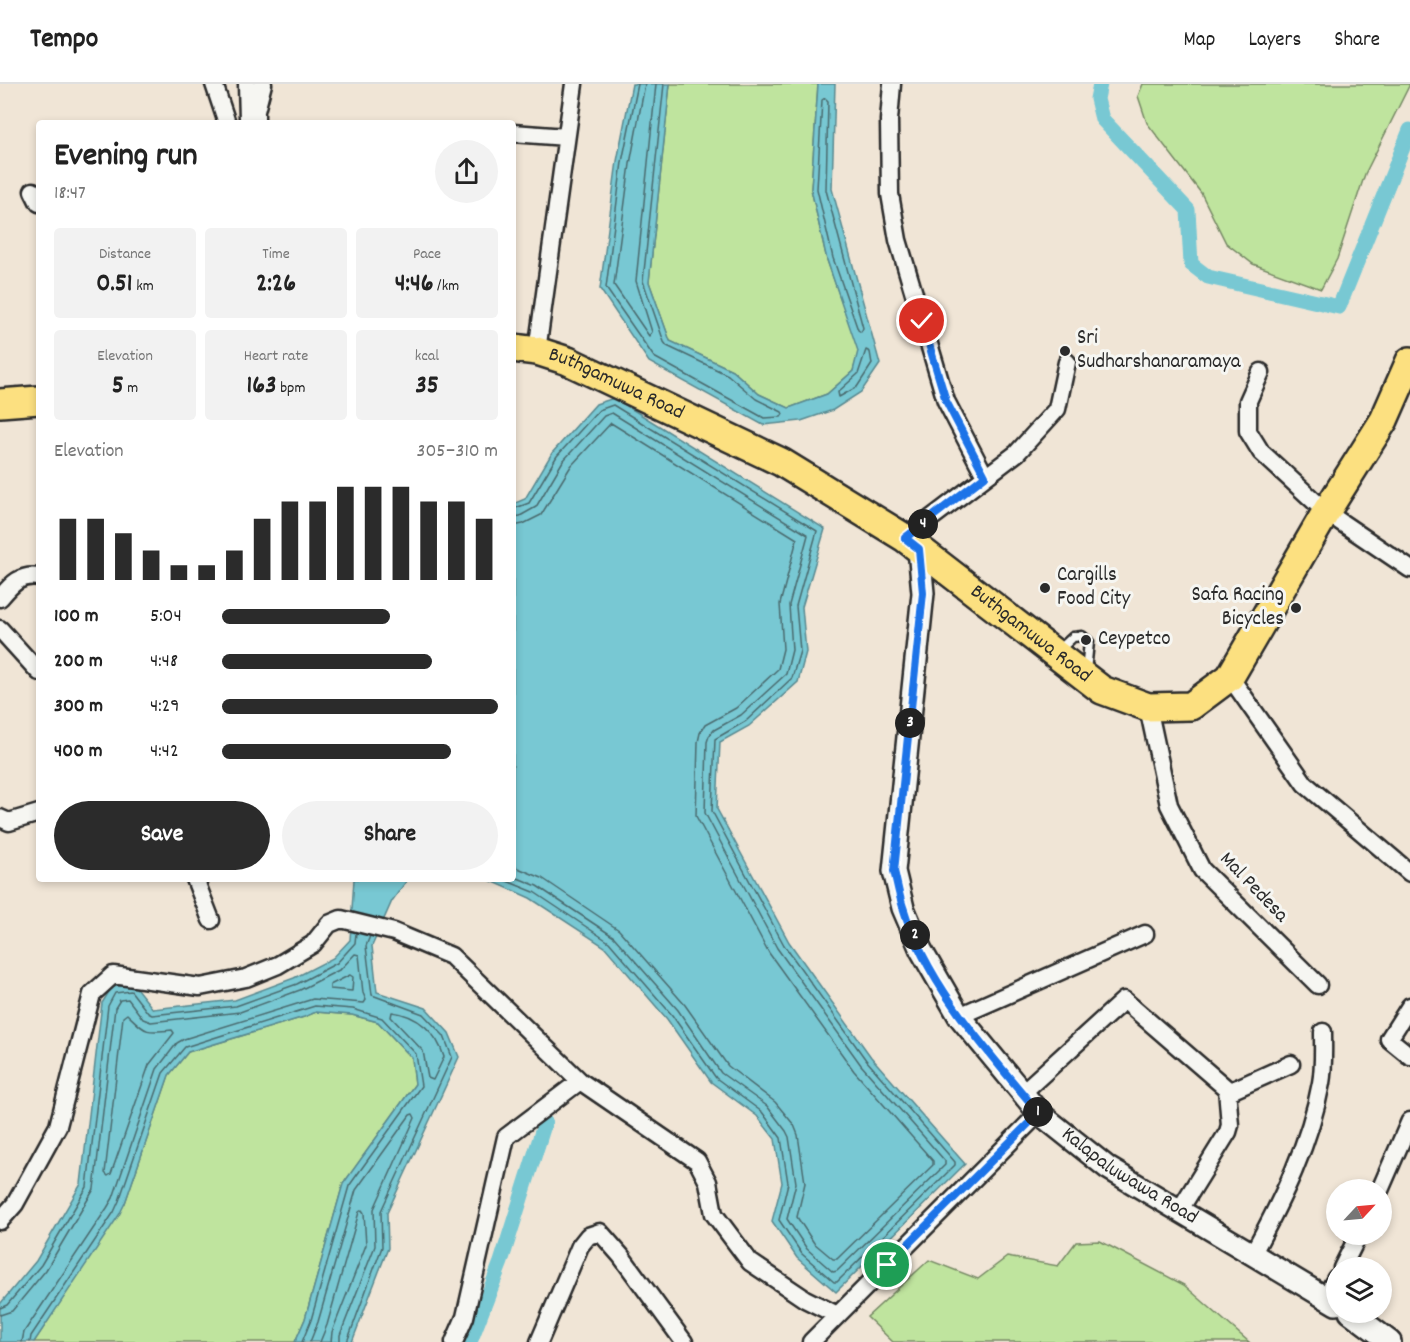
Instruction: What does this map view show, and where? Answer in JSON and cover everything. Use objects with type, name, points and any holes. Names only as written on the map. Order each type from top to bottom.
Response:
[{"type":"main road","name":"Buthgamuwa Road","points":[[525,349],[568,362],[781,462],[912,543],[1102,690],[1148,706],[1191,706],[1230,677],[1326,512],[1384,420],[1410,361]]},
{"type":"main road","points":[[0,403],[36,400]]},
{"type":"street","points":[[214,84],[226,120]]},
{"type":"street","points":[[247,84],[248,120]]},
{"type":"street","points":[[255,120],[263,84]]},
{"type":"street","points":[[525,349],[574,84]]},
{"type":"street","points":[[892,84],[889,120],[890,194],[898,240],[946,401],[985,476]]},
{"type":"street","points":[[516,134],[566,137]]},
{"type":"street","points":[[912,543],[985,476],[1017,453],[1057,409],[1067,362]]},
{"type":"street","points":[[1261,372],[1248,401],[1248,431],[1261,452],[1326,512],[1410,569]]},
{"type":"street","name":"Kalapaluwawa Road","points":[[912,543],[923,593],[894,871],[903,908],[921,950],[959,1016],[1039,1113],[1108,1168],[1326,1298]]},
{"type":"street","points":[[923,593],[955,575]]},
{"type":"street","points":[[0,598],[12,583],[28,576],[36,577]]},
{"type":"street","points":[[0,629],[36,669]]},
{"type":"street","points":[[1230,677],[1305,784],[1407,866]]},
{"type":"street","name":"Mal Pedesa","points":[[1148,706],[1169,806],[1202,870],[1318,985]]},
{"type":"street","points":[[0,818],[9,822],[36,814]]},
{"type":"street","points":[[196,882],[211,920]]},
{"type":"street","points":[[0,1221],[15,1204],[58,1126],[93,994],[113,975],[200,987],[246,978],[278,965],[313,944],[329,924],[341,919],[394,932],[451,956],[580,1081],[697,1161],[708,1182],[714,1214],[750,1262],[805,1299],[837,1315]]},
{"type":"street","points":[[959,1016],[1145,934]]},
{"type":"street","points":[[1022,1093],[1124,1000],[1227,1089],[1233,1090],[1291,1064]]},
{"type":"street","points":[[1410,1006],[1389,1039],[1410,1056]]},
{"type":"street","points":[[1253,1253],[1296,1163],[1312,1120],[1321,1081],[1323,1032]]},
{"type":"street","points":[[454,1342],[465,1317],[506,1137],[580,1081]]},
{"type":"street","points":[[1179,1211],[1228,1132],[1230,1125],[1227,1089]]},
{"type":"street","points":[[811,1342],[1039,1113]]},
{"type":"street","points":[[1385,1179],[1410,1121]]},
{"type":"street","points":[[539,1342],[580,1246],[588,1236],[600,1232],[621,1256],[684,1342]]},
{"type":"street","points":[[1365,1323],[1390,1342]]},
{"type":"green space","points":[[670,84],[818,84],[811,189],[827,260],[859,351],[853,371],[827,394],[789,408],[759,394],[732,370],[670,341],[649,282]]},
{"type":"green space","points":[[1143,84],[1410,84],[1365,174],[1337,259],[1321,289],[1253,264],[1226,243],[1201,193],[1147,123],[1138,96]]},
{"type":"green space","points":[[316,1012],[352,1015],[378,1022],[412,1058],[415,1084],[343,1184],[305,1319],[295,1342],[34,1342],[125,1203],[169,1075],[188,1052]]},
{"type":"green space","points":[[1100,1241],[1184,1285],[1249,1342],[893,1342],[867,1317],[929,1260],[978,1279],[1007,1257],[1058,1266],[1076,1242]]},
{"type":"water","points":[[632,84],[670,84],[649,282],[670,341],[732,370],[759,394],[789,408],[827,394],[853,371],[858,351],[827,260],[811,189],[818,84],[835,84],[832,189],[880,364],[861,392],[833,410],[801,421],[763,425],[649,362],[600,289],[617,161]]},
{"type":"water","points":[[614,398],[825,529],[802,607],[806,652],[798,682],[749,726],[720,742],[717,809],[789,942],[871,1057],[965,1164],[836,1292],[797,1258],[772,1221],[782,1183],[775,1139],[757,1116],[711,1082],[667,1019],[605,947],[530,898],[494,882],[516,882],[516,503],[525,499],[552,453],[596,404]]},
{"type":"water","points":[[354,882],[406,882],[392,901],[372,946],[377,992],[426,1008],[449,1033],[459,1057],[387,1213],[388,1248],[352,1342],[295,1342],[305,1319],[343,1184],[415,1084],[412,1058],[378,1022],[352,1015],[316,1012],[188,1052],[169,1075],[119,1215],[34,1342],[0,1342],[0,1304],[36,1261],[81,1184],[102,1003],[112,987],[133,984],[153,1009],[235,1000],[294,978],[333,958],[350,940]]},
{"type":"waterway","points":[[1100,84],[1097,99],[1102,119],[1188,210],[1191,264],[1208,277],[1339,307],[1410,130]]},
{"type":"waterway","points":[[470,1342],[501,1262],[545,1122]]},
{"type":"place","name":"Sri Sudharshanaramaya","points":[[1065,351]]},
{"type":"place","name":"Cargills Food City","points":[[1045,588]]},
{"type":"place","name":"Safa Racing Bicycles","points":[[1296,608]]},
{"type":"place","name":"Ceypetco","points":[[1086,640]]},
{"type":"route","points":[[887,1265],[1039,1113],[959,1016],[921,950],[903,908],[894,871],[923,593],[919,549],[905,538],[985,476],[946,401],[922,321]]}]
